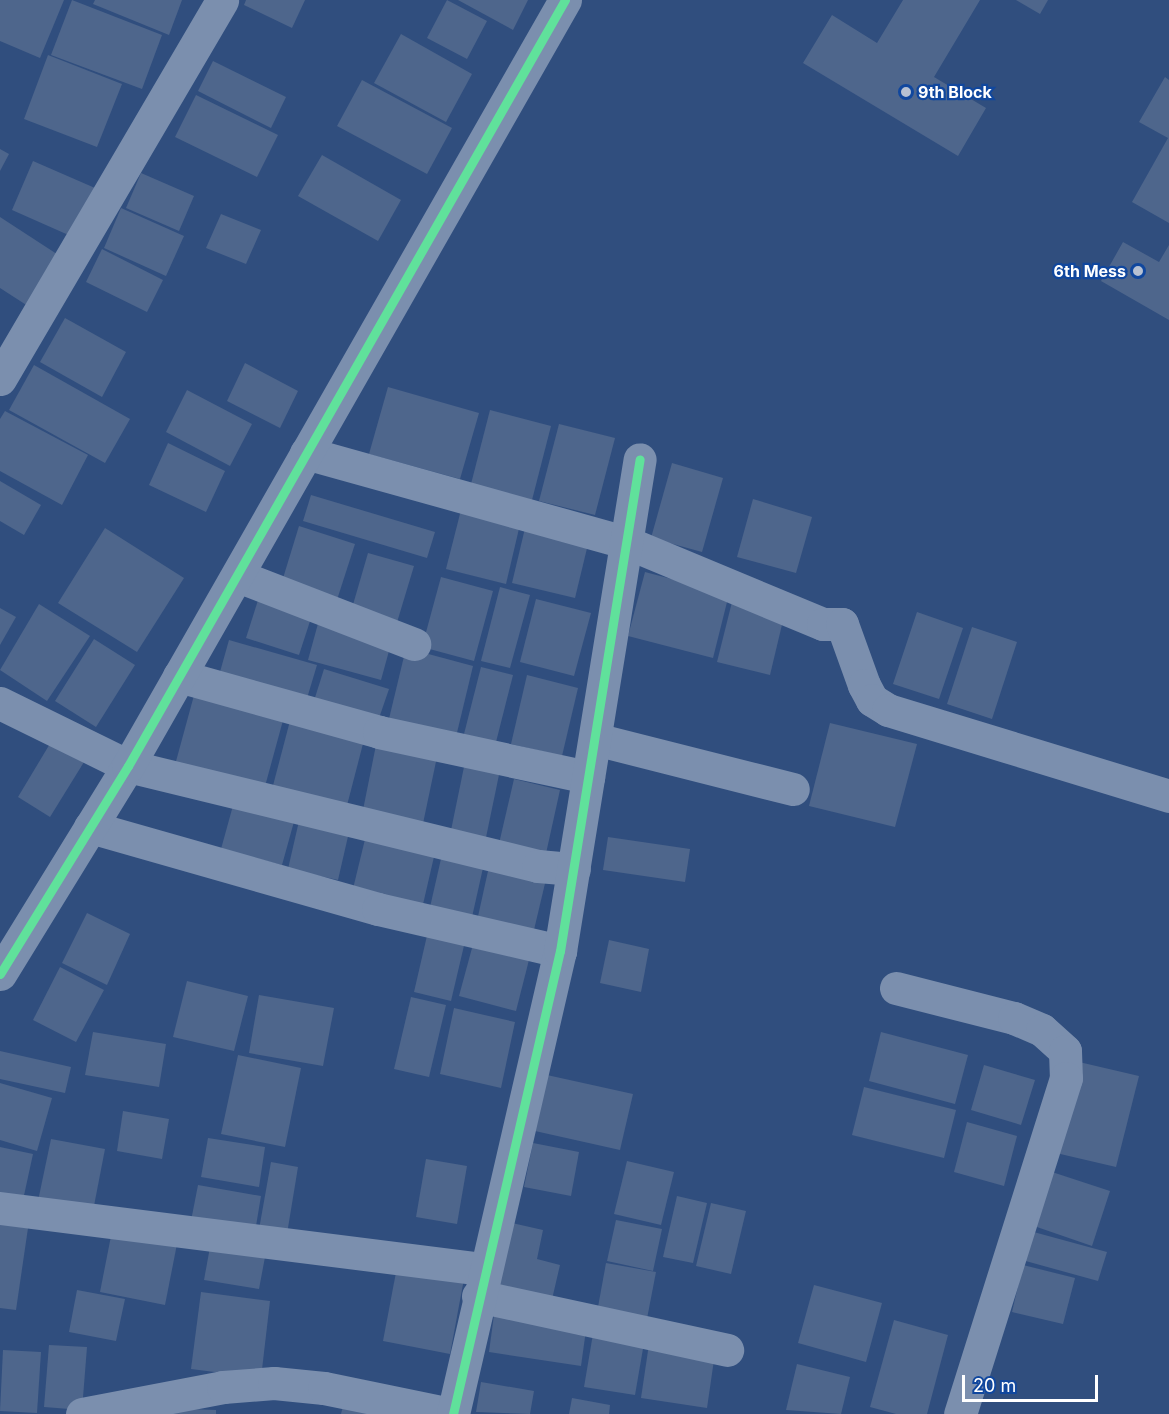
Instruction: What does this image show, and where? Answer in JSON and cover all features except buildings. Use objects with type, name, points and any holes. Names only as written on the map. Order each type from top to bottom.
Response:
[{"type":"street","points":[[0,379],[222,0]]},
{"type":"street","points":[[0,975],[128,766],[565,0]]},
{"type":"street","points":[[306,453],[628,543],[823,624],[842,624],[872,700],[888,710],[1169,796]]},
{"type":"street","points":[[82,1414],[223,1387],[274,1383],[324,1388],[452,1414],[560,951],[640,459]]},
{"type":"street","points":[[238,576],[414,644]]},
{"type":"street","points":[[179,676],[379,732],[588,777]]},
{"type":"street","points":[[0,703],[128,766],[538,866],[574,869]]},
{"type":"street","points":[[594,739],[793,789]]},
{"type":"street","points":[[90,827],[378,909],[560,951]]},
{"type":"street","points":[[896,988],[1014,1018],[1042,1030],[1065,1051],[1066,1078],[960,1414]]},
{"type":"street","points":[[0,1208],[482,1282],[727,1350]]},
{"type":"cycle path","points":[[0,974],[128,766],[565,0]]},
{"type":"cycle path","points":[[453,1414],[560,951],[640,459]]},
{"type":"place","name":"9th Block","points":[[906,92]]},
{"type":"place","name":"6th Mess","points":[[1138,271]]}]
